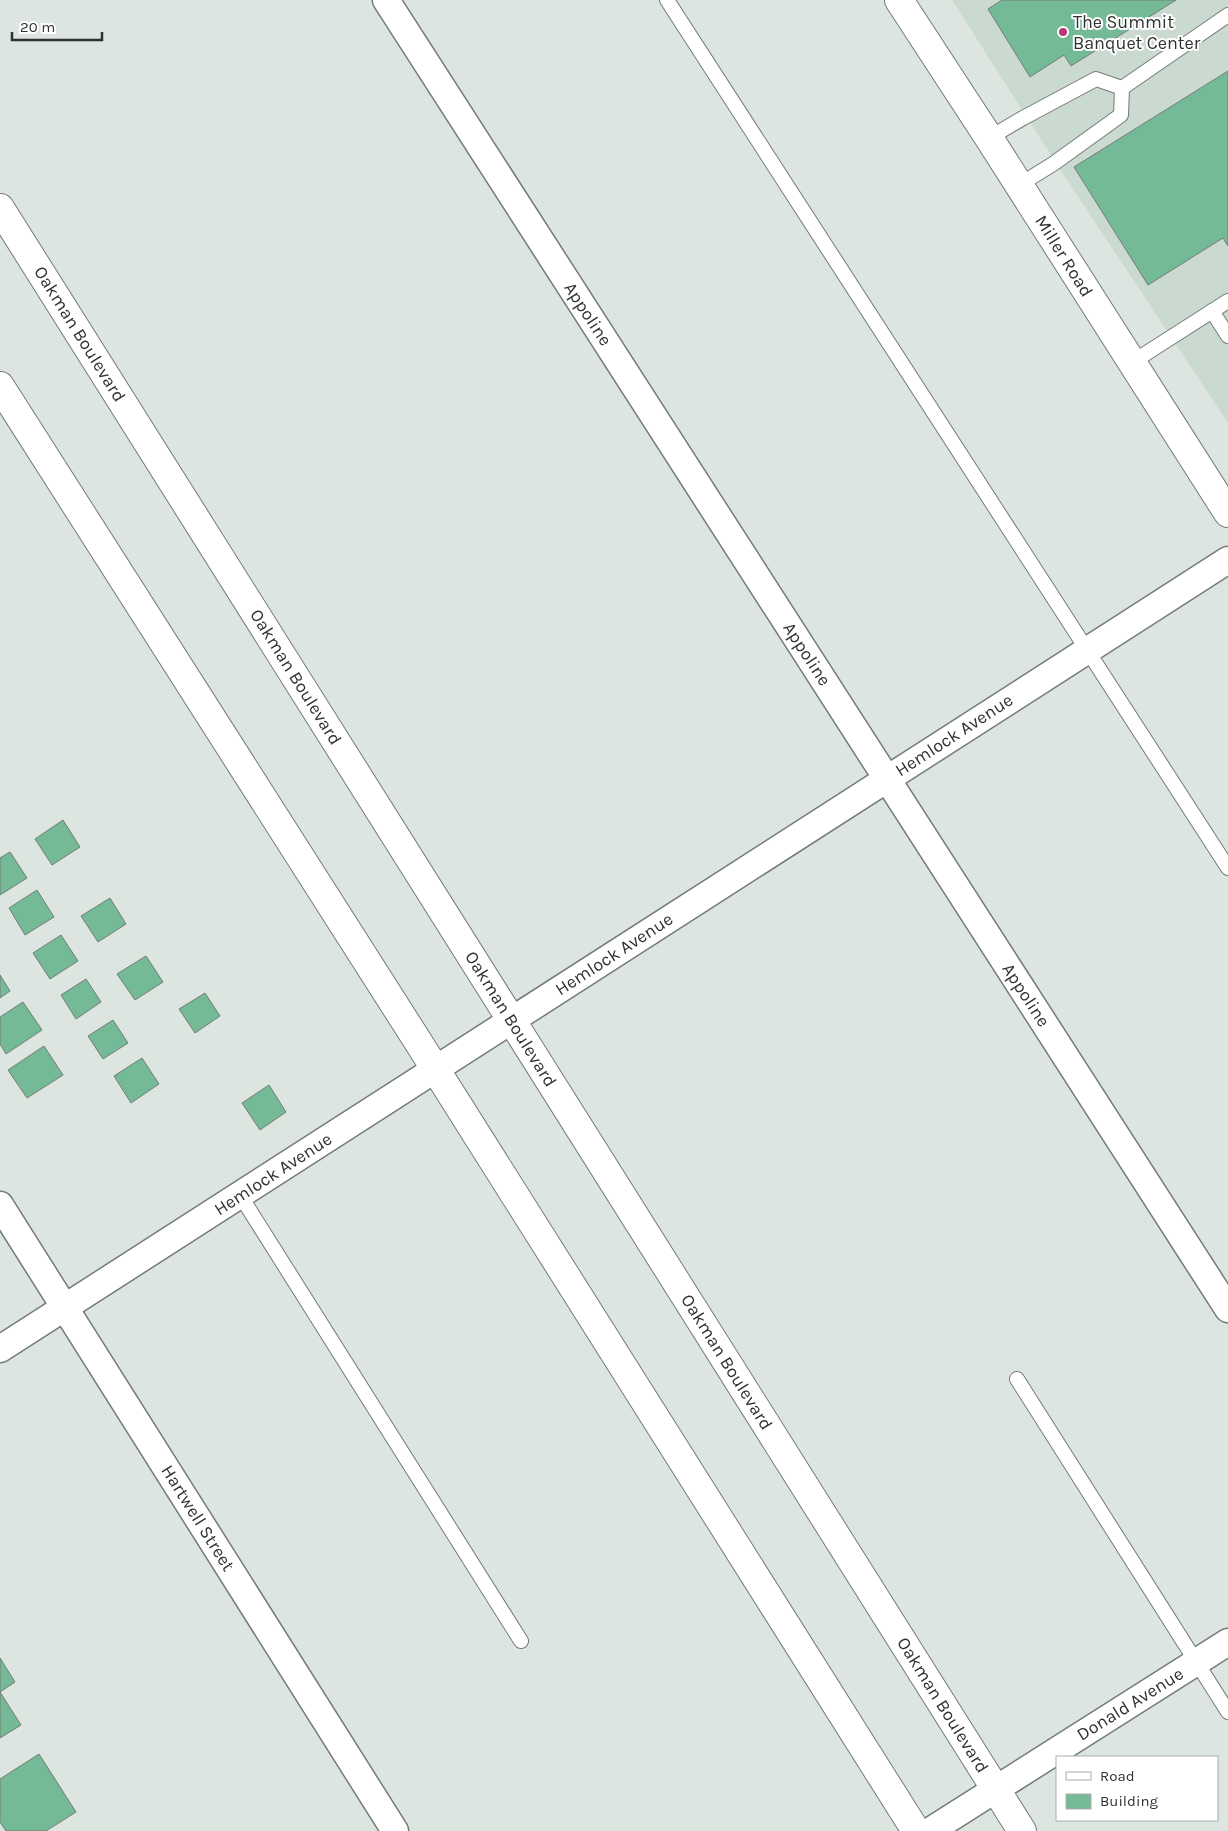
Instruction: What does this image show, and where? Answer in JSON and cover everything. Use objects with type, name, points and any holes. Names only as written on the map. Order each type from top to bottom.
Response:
[{"type":"street","name":"Appoline","points":[[386,0],[1228,1309]]},
{"type":"street","name":"Miller Road","points":[[899,0],[990,138],[1131,363],[1228,513]]},
{"type":"street","name":"Oakman Boulevard","points":[[0,208],[8,239],[512,1020],[1022,1831]]},
{"type":"street","points":[[0,386],[916,1831]]},
{"type":"street","name":"Hemlock Avenue","points":[[0,1350],[1228,560]]},
{"type":"street","name":"Hartwell Street","points":[[0,1205],[395,1831]]},
{"type":"street","name":"Donald Avenue","points":[[930,1831],[1228,1642]]},
{"type":"lane","points":[[667,0],[1228,868]]},
{"type":"lane","points":[[1122,88],[1228,15]]},
{"type":"lane","points":[[990,138],[1096,80],[1122,88]]},
{"type":"lane","points":[[1019,185],[1053,164],[1121,115],[1122,88]]},
{"type":"lane","points":[[1131,363],[1228,301]]},
{"type":"lane","points":[[1212,311],[1228,336]]},
{"type":"lane","points":[[240,1195],[522,1641]]},
{"type":"lane","points":[[1018,1378],[1228,1712]]},
{"type":"shaded area","points":[[952,0],[1228,0],[1228,423],[1063,174]]},
{"type":"building","name":"The Summit Banquet Center","points":[[1002,0],[1176,0],[1071,66],[1064,55],[1030,77],[988,9]]},
{"type":"building","points":[[1228,71],[1228,246],[1223,238],[1148,285],[1074,167]]},
{"type":"building","points":[[63,820],[80,847],[52,865],[35,839]]},
{"type":"building","points":[[10,852],[27,878],[0,895],[0,858]]},
{"type":"building","points":[[37,890],[54,917],[25,935],[9,908]]},
{"type":"building","points":[[110,898],[126,924],[98,942],[81,916]]},
{"type":"building","points":[[61,935],[78,961],[50,979],[33,953]]},
{"type":"building","points":[[146,956],[163,982],[135,1000],[117,974]]},
{"type":"building","points":[[0,975],[10,991],[0,998]]},
{"type":"building","points":[[86,979],[101,1002],[76,1019],[61,995]]},
{"type":"building","points":[[205,993],[220,1016],[195,1033],[179,1009]]},
{"type":"building","points":[[23,1002],[42,1030],[6,1054],[0,1044],[0,1017]]},
{"type":"building","points":[[113,1020],[128,1043],[103,1059],[88,1036]]},
{"type":"building","points":[[44,1046],[63,1075],[27,1098],[8,1070]]},
{"type":"building","points":[[142,1058],[159,1084],[131,1103],[114,1076]]},
{"type":"building","points":[[269,1085],[286,1112],[260,1130],[242,1103]]},
{"type":"building","points":[[0,1658],[15,1682],[0,1692]]},
{"type":"building","points":[[0,1692],[21,1725],[0,1738]]},
{"type":"building","points":[[39,1754],[76,1812],[46,1831],[6,1831],[0,1822],[0,1779]]},
{"type":"place","name":"The Summit Banquet Center","points":[[1063,32]]}]
